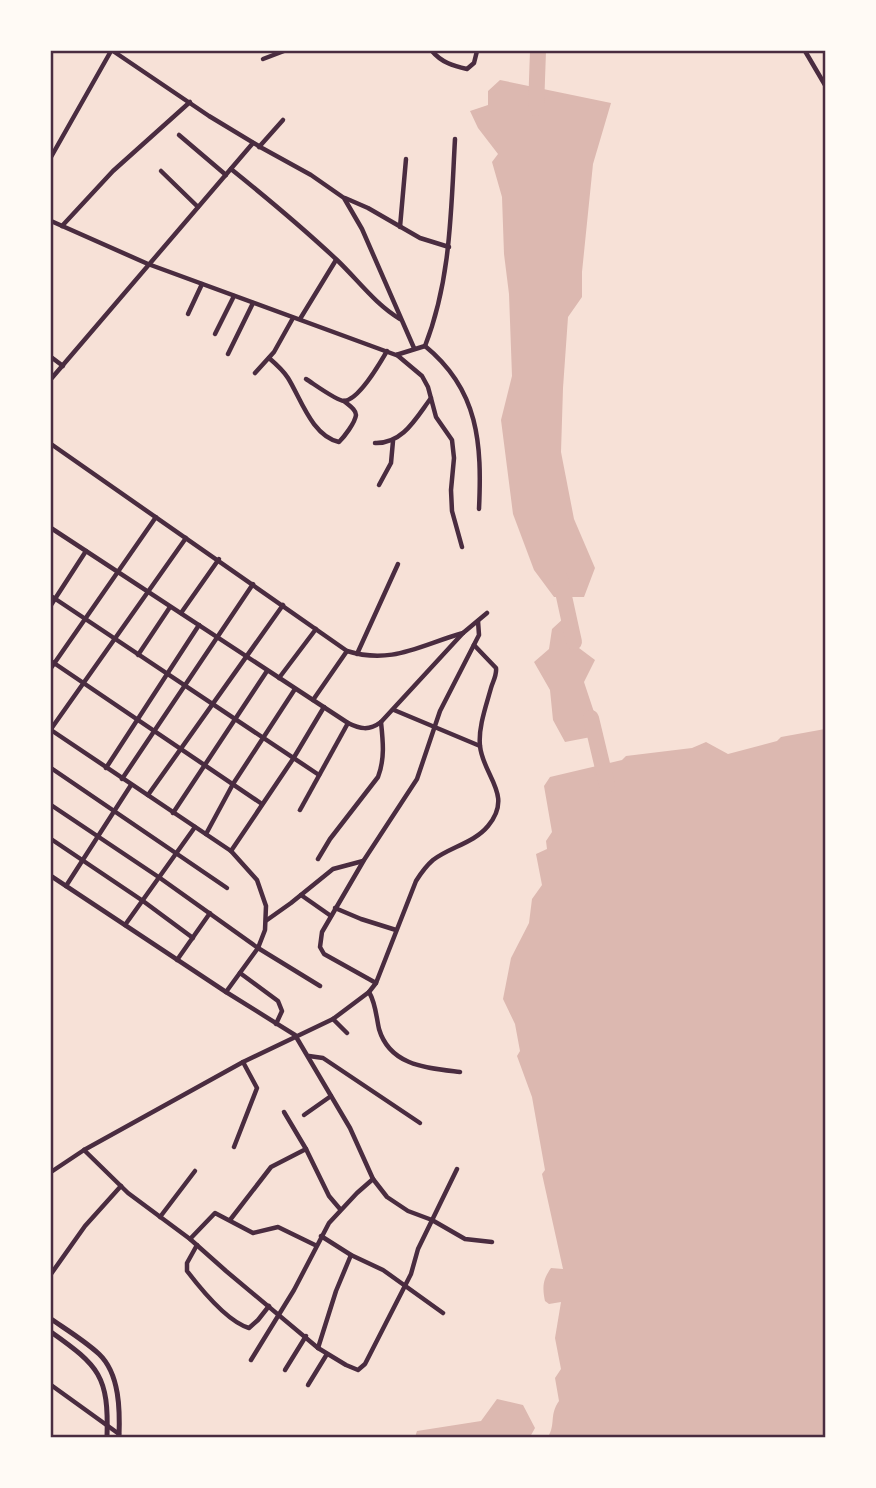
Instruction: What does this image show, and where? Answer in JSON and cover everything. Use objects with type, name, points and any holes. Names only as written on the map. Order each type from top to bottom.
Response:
[{"type":"main road","points":[[51,1319],[100,1355],[106,1363],[118,1398],[120,1436]]},
{"type":"main road","points":[[51,1332],[90,1362],[99,1375],[106,1391],[107,1437]]},
{"type":"street","points":[[51,157],[112,51],[253,143],[311,175],[344,198],[368,208],[420,238],[449,247]]},
{"type":"street","points":[[263,59],[284,51]]},
{"type":"street","points":[[432,51],[441,60],[467,69],[474,63],[477,51]]},
{"type":"street","points":[[805,51],[825,85]]},
{"type":"street","points":[[62,226],[113,171],[190,102]]},
{"type":"street","points":[[260,147],[283,120]]},
{"type":"street","points":[[179,135],[226,175]]},
{"type":"street","points":[[425,346],[436,317],[447,268],[455,139]]},
{"type":"street","points":[[51,379],[253,143]]},
{"type":"street","points":[[400,227],[407,159]]},
{"type":"street","points":[[231,169],[285,213],[383,307],[402,321]]},
{"type":"street","points":[[161,171],[198,206]]},
{"type":"street","points":[[344,198],[362,229],[414,348]]},
{"type":"street","points":[[51,221],[148,264],[396,355],[422,376],[436,417],[447,430],[454,449],[452,511],[463,547]]},
{"type":"street","points":[[300,319],[337,260]]},
{"type":"street","points":[[188,314],[202,284]]},
{"type":"street","points":[[215,334],[234,296]]},
{"type":"street","points":[[228,354],[253,303]]},
{"type":"street","points":[[255,373],[269,358],[293,318]]},
{"type":"street","points":[[396,355],[425,346]]},
{"type":"street","points":[[425,346],[449,369],[462,388],[473,417],[479,442],[479,509]]},
{"type":"street","points":[[344,401],[363,387],[387,351]]},
{"type":"street","points":[[51,357],[63,366]]},
{"type":"street","points":[[269,358],[282,371],[312,420],[334,441],[339,442],[356,416],[355,411],[344,401],[306,379]]},
{"type":"street","points":[[375,443],[393,441],[411,425],[431,398]]},
{"type":"street","points":[[379,485],[391,463],[393,441]]},
{"type":"street","points":[[51,444],[347,651],[377,657],[403,653],[463,633]]},
{"type":"street","points":[[156,517],[52,664],[84,682],[262,804]]},
{"type":"street","points":[[52,531],[348,723],[366,729],[381,722],[394,710],[463,633],[487,613]]},
{"type":"street","points":[[186,538],[113,638],[51,730],[231,851],[257,880],[266,906],[265,930],[258,948],[226,992]]},
{"type":"street","points":[[51,605],[53,598],[86,551]]},
{"type":"street","points":[[181,613],[219,559]]},
{"type":"street","points":[[357,654],[398,564]]},
{"type":"street","points":[[122,779],[253,584]]},
{"type":"street","points":[[53,598],[319,775]]},
{"type":"street","points":[[147,796],[283,605]]},
{"type":"street","points":[[138,655],[170,607]]},
{"type":"street","points":[[376,983],[324,954],[320,939],[364,860],[417,779],[440,711],[479,635],[478,620]]},
{"type":"street","points":[[106,768],[199,625]]},
{"type":"street","points":[[279,678],[316,629]]},
{"type":"street","points":[[51,1172],[84,1150],[243,1062],[333,1019],[369,992],[376,983],[416,881],[425,868],[434,859],[476,838],[488,827],[494,816],[498,790],[488,773],[480,746],[486,708],[497,673],[492,661],[474,645]]},
{"type":"street","points":[[313,700],[347,651]]},
{"type":"street","points":[[173,813],[267,671]]},
{"type":"street","points":[[205,834],[295,689]]},
{"type":"street","points":[[231,851],[293,759],[324,707]]},
{"type":"street","points":[[394,710],[480,746]]},
{"type":"street","points":[[318,859],[330,839],[378,777],[382,766],[381,722]]},
{"type":"street","points":[[300,810],[348,723]]},
{"type":"street","points":[[51,768],[227,888]]},
{"type":"street","points":[[66,886],[131,785]]},
{"type":"street","points":[[51,805],[258,948],[320,986]]},
{"type":"street","points":[[125,925],[195,827]]},
{"type":"street","points":[[51,839],[193,937]]},
{"type":"street","points":[[267,920],[332,869],[364,860]]},
{"type":"street","points":[[51,876],[295,1035],[331,1096],[373,1179],[387,1197],[395,1204],[432,1220],[465,1239],[492,1242]]},
{"type":"street","points":[[301,895],[331,916]]},
{"type":"street","points":[[335,908],[396,930]]},
{"type":"street","points":[[177,960],[210,914]]},
{"type":"street","points":[[240,973],[278,1001],[282,1011],[276,1024]]},
{"type":"street","points":[[369,992],[387,1048],[405,1060],[425,1067],[460,1072]]},
{"type":"street","points":[[333,1019],[347,1033]]},
{"type":"street","points":[[308,1056],[323,1058],[420,1123]]},
{"type":"street","points":[[234,1147],[257,1088],[243,1062]]},
{"type":"street","points":[[303,1115],[331,1096]]},
{"type":"street","points":[[284,1112],[306,1149],[324,1188],[340,1209]]},
{"type":"street","points":[[230,1220],[271,1167],[306,1149]]},
{"type":"street","points":[[84,1150],[121,1186],[190,1239],[318,1348],[358,1370],[411,1274],[418,1250],[457,1169]]},
{"type":"street","points":[[160,1217],[195,1171]]},
{"type":"street","points":[[251,1360],[294,1290],[321,1236],[340,1209],[373,1179]]},
{"type":"street","points":[[51,1275],[85,1226],[121,1186]]},
{"type":"street","points":[[190,1239],[212,1214],[220,1214],[253,1233],[278,1227],[315,1245]]},
{"type":"street","points":[[321,1236],[351,1255],[383,1270],[443,1313]]},
{"type":"street","points":[[197,1245],[187,1263],[187,1271],[238,1323],[249,1328],[269,1306]]},
{"type":"street","points":[[318,1348],[351,1255]]},
{"type":"street","points":[[285,1370],[306,1336]]},
{"type":"street","points":[[308,1385],[327,1354]]},
{"type":"street","points":[[51,1385],[120,1436]]},
{"type":"shaded area","points":[[500,80],[611,103],[593,164],[582,297],[568,317],[563,388],[561,452],[574,519],[595,568],[584,597],[554,597],[534,570],[513,514],[501,420],[512,376],[502,197],[492,162],[498,154],[478,128],[470,111],[488,105],[488,91]]},
{"type":"shaded area","points":[[564,618],[579,631],[579,648],[595,660],[584,682],[597,721],[596,736],[565,742],[553,720],[550,690],[534,662],[549,649],[552,629]]},
{"type":"shaded area","points":[[825,729],[825,1437],[548,1437],[559,1401],[555,1378],[561,1369],[555,1338],[561,1302],[549,1304],[545,1301],[543,1287],[551,1268],[563,1269],[542,1174],[545,1170],[532,1097],[517,1056],[520,1051],[515,1024],[503,999],[511,958],[529,923],[532,899],[542,885],[536,854],[547,849],[546,841],[552,832],[544,786],[550,777],[622,760],[626,756],[692,748],[706,742],[728,754],[777,741],[781,737]]},
{"type":"shaded area","points":[[497,1399],[523,1405],[535,1428],[530,1437],[415,1437],[417,1431],[481,1421]]},
{"type":"waterway","points":[[536,108],[538,51]]},
{"type":"waterway","points":[[560,578],[574,642]]},
{"type":"waterway","points":[[591,718],[607,785]]}]
